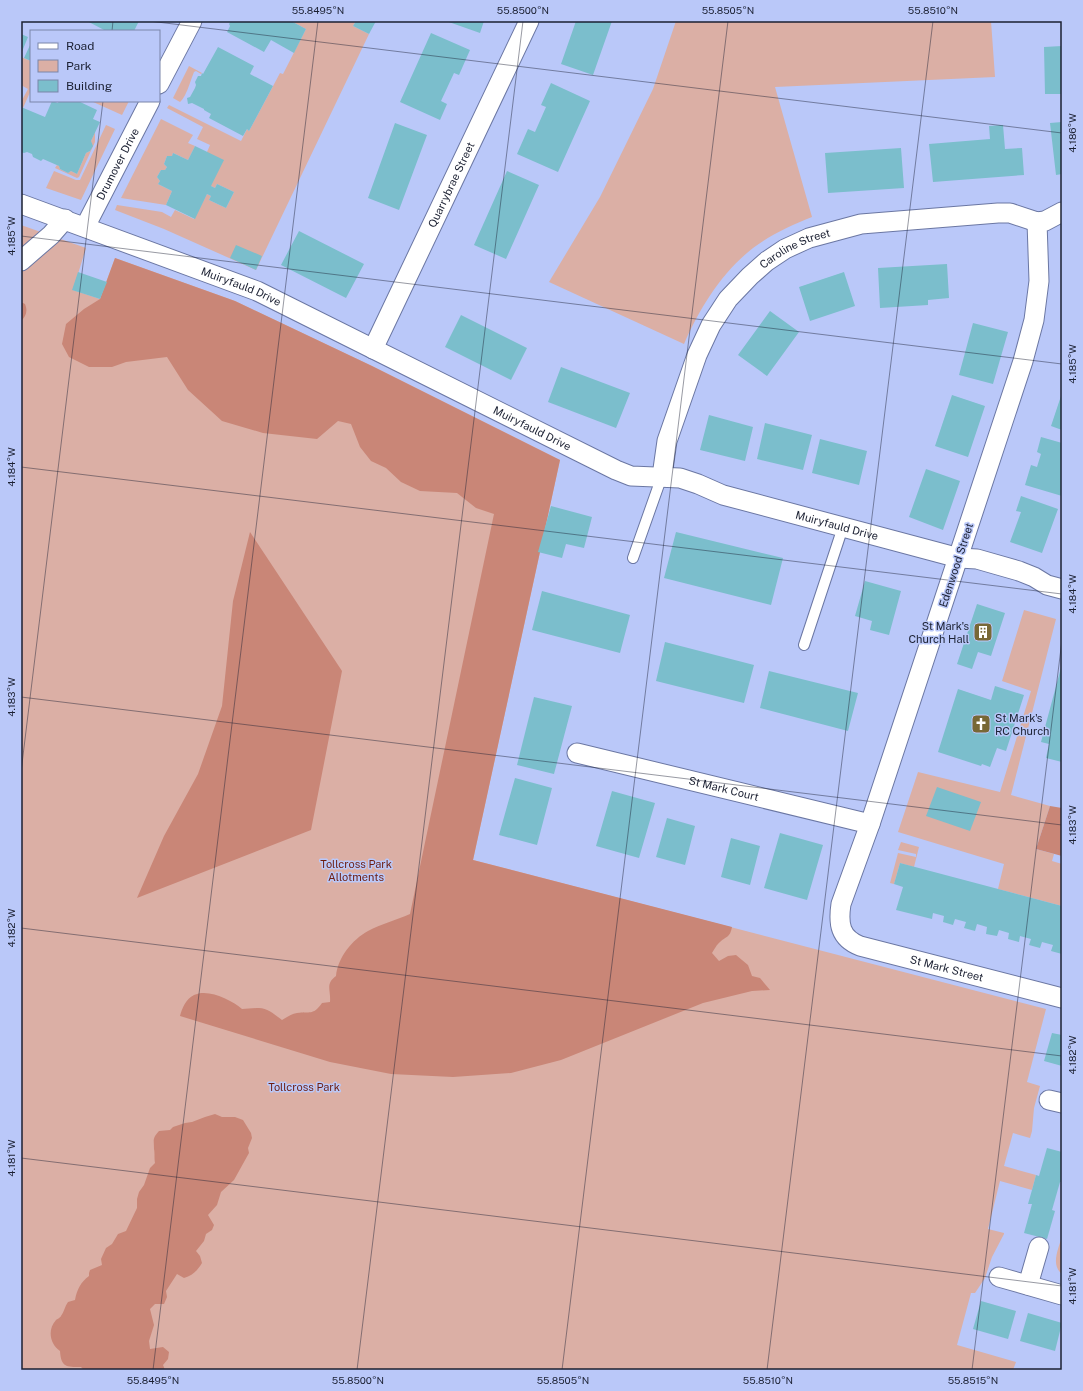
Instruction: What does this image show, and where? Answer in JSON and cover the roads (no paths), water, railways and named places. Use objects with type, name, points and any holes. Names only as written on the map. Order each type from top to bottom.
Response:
[{"type":"street","points":[[160,82],[192,21]]},
{"type":"street","name":"Quarrybrae Street","points":[[373,349],[529,21]]},
{"type":"street","name":"Drumover Drive","points":[[85,227],[149,102]]},
{"type":"street","name":"Muiryfauld Drive","points":[[21,204],[258,291],[616,470],[631,476],[662,476],[680,478],[698,484],[723,496],[959,558],[977,560],[1019,571],[1048,585],[1062,589]]},
{"type":"street","points":[[1037,222],[1045,221],[1062,212]]},
{"type":"street","name":"Caroline Street","points":[[662,476],[668,441],[697,355],[711,326],[728,299],[750,276],[773,257],[785,249],[809,238],[860,224],[1004,213],[1037,222]]},
{"type":"street","points":[[21,261],[51,235],[65,219]]},
{"type":"street","name":"Edenwood Street","points":[[840,926],[839,916],[841,904],[870,824],[1023,361],[1034,320],[1039,281],[1037,222]]},
{"type":"street","name":"St Mark Court","points":[[578,754],[870,824]]},
{"type":"street","name":"St Mark Street","points":[[840,926],[843,933],[849,940],[860,946],[1062,998]]},
{"type":"street","points":[[1028,1285],[1039,1247]]},
{"type":"street","points":[[999,1276],[1062,1295]]},
{"type":"lane","points":[[633,558],[662,476]]},
{"type":"lane","points":[[804,646],[843,527]]},
{"type":"place","name":"St Mark's Church Hall","points":[[983,632]]},
{"type":"place","name":"St Mark's RC Church","points":[[981,724]]},
{"type":"park label","name":"Tollcross Park Allotments","points":[[356,870]]},
{"type":"park label","name":"Tollcross Park","points":[[304,1087]]}]
